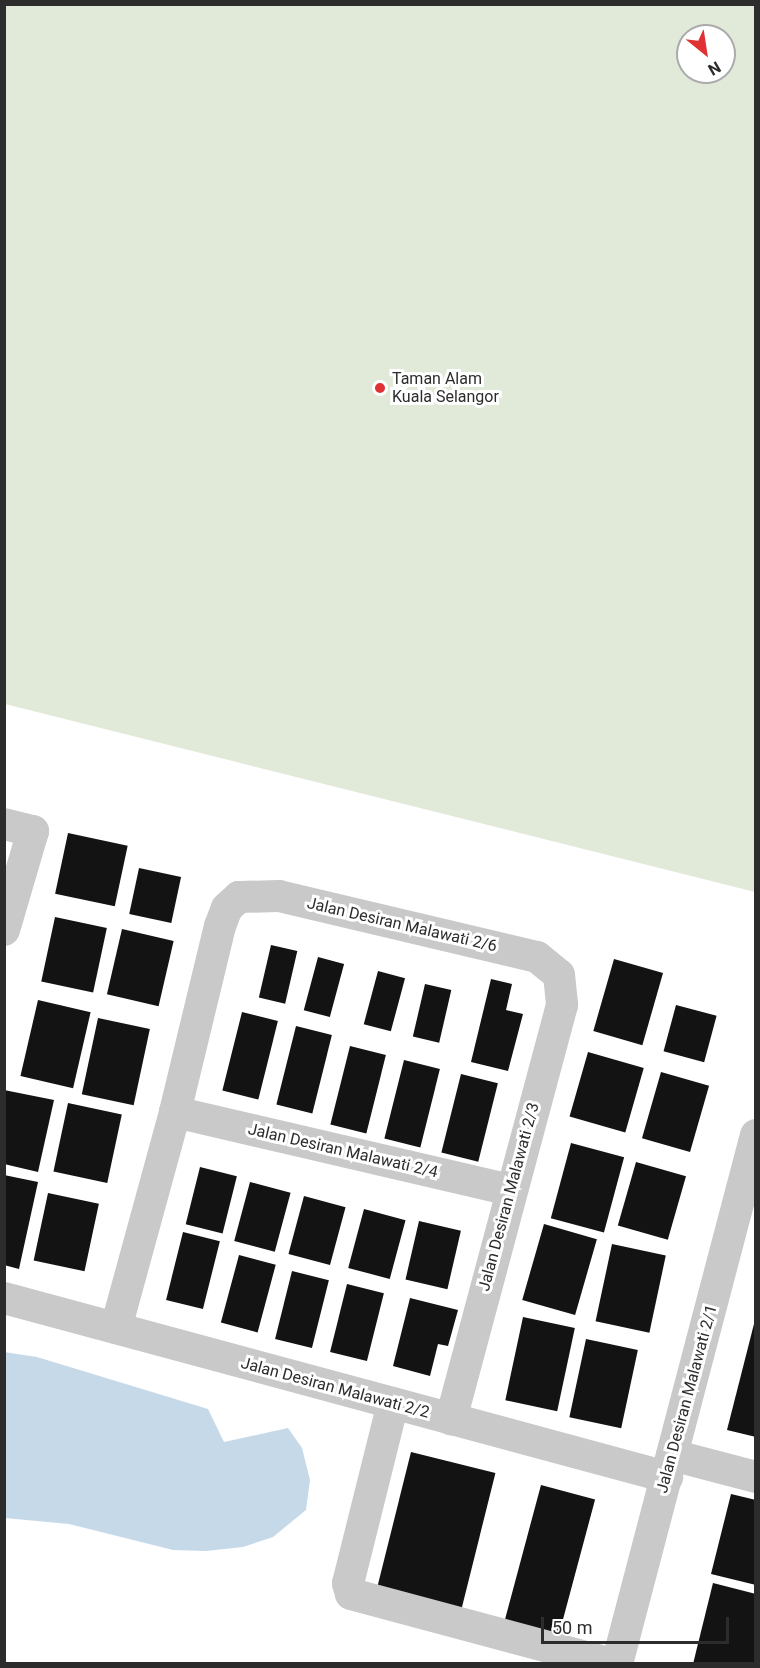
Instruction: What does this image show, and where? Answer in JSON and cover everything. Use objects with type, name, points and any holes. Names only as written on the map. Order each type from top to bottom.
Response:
[{"type":"street","points":[[4,930],[19,827]]},
{"type":"street","name":"Jalan Desiran Malawati 2/6","points":[[176,1112],[220,926],[227,908],[239,897],[279,896],[537,957],[559,975]]},
{"type":"street","name":"Jalan Desiran Malawati 2/3","points":[[451,1419],[510,1190],[562,1005],[559,975]]},
{"type":"street","points":[[116,1328],[176,1112]]},
{"type":"street","name":"Jalan Desiran Malawati 2/4","points":[[176,1112],[510,1190]]},
{"type":"street","name":"Jalan Desiran Malawati 2/1","points":[[617,1664],[669,1466],[743,1235],[756,1135]]},
{"type":"street","name":"Jalan Desiran Malawati 2/2","points":[[4,1298],[451,1419],[669,1466],[756,1477]]},
{"type":"street","points":[[393,1403],[348,1583],[351,1594],[612,1664]]},
{"type":"green space","name":"Taman Alam Kuala Selangor","points":[[5,4],[755,5],[755,892],[5,704]]},
{"type":"water","points":[[4,1352],[37,1357],[208,1409],[224,1442],[288,1428],[302,1448],[310,1480],[306,1510],[273,1537],[243,1547],[206,1551],[173,1550],[69,1524],[5,1518]]},
{"type":"building","points":[[68,833],[128,846],[115,906],[55,894]]},
{"type":"building","points":[[139,868],[181,877],[171,923],[129,914]]},
{"type":"building","points":[[55,917],[107,928],[93,993],[41,982]]},
{"type":"building","points":[[122,929],[174,941],[159,1006],[107,994]]},
{"type":"building","points":[[271,945],[297,951],[285,1004],[259,998]]},
{"type":"building","points":[[318,957],[344,964],[330,1017],[304,1010]]},
{"type":"building","points":[[614,959],[663,973],[642,1045],[593,1031]]},
{"type":"building","points":[[378,971],[405,978],[391,1031],[364,1024]]},
{"type":"building","points":[[491,979],[512,984],[506,1010],[523,1014],[508,1071],[471,1062]]},
{"type":"building","points":[[425,984],[451,990],[439,1043],[413,1037]]},
{"type":"building","points":[[38,1000],[91,1012],[73,1088],[20,1076]]},
{"type":"building","points":[[676,1005],[717,1016],[704,1062],[664,1051]]},
{"type":"building","points":[[242,1012],[278,1021],[258,1100],[222,1091]]},
{"type":"building","points":[[98,1018],[150,1029],[134,1105],[82,1094]]},
{"type":"building","points":[[296,1026],[332,1035],[312,1114],[276,1105]]},
{"type":"building","points":[[350,1046],[386,1055],[366,1134],[330,1125]]},
{"type":"building","points":[[588,1052],[644,1068],[625,1132],[570,1116]]},
{"type":"building","points":[[404,1060],[440,1069],[420,1148],[384,1139]]},
{"type":"building","points":[[661,1072],[709,1086],[690,1152],[642,1138]]},
{"type":"building","points":[[461,1074],[498,1083],[478,1162],[441,1153]]},
{"type":"building","points":[[4,1090],[54,1100],[38,1172],[4,1164]]},
{"type":"building","points":[[68,1103],[122,1114],[107,1183],[53,1171]]},
{"type":"building","points":[[571,1143],[624,1157],[604,1233],[551,1218]]},
{"type":"building","points":[[636,1162],[686,1176],[668,1240],[618,1225]]},
{"type":"building","points":[[200,1167],[237,1176],[223,1233],[186,1224]]},
{"type":"building","points":[[4,1175],[38,1182],[19,1269],[4,1265]]},
{"type":"building","points":[[250,1182],[291,1193],[275,1252],[234,1241]]},
{"type":"building","points":[[48,1193],[99,1204],[85,1271],[34,1260]]},
{"type":"building","points":[[304,1196],[346,1207],[330,1265],[288,1254]]},
{"type":"building","points":[[364,1209],[406,1220],[390,1279],[348,1268]]},
{"type":"building","points":[[419,1221],[461,1231],[447,1289],[406,1279]]},
{"type":"building","points":[[544,1224],[597,1239],[575,1315],[522,1300]]},
{"type":"building","points":[[183,1232],[220,1241],[203,1309],[166,1300]]},
{"type":"building","points":[[612,1244],[666,1255],[649,1333],[596,1321]]},
{"type":"building","points":[[239,1255],[276,1265],[258,1332],[221,1323]]},
{"type":"building","points":[[292,1271],[329,1280],[312,1348],[275,1339]]},
{"type":"building","points":[[347,1284],[384,1293],[367,1361],[330,1352]]},
{"type":"building","points":[[410,1298],[458,1310],[448,1346],[438,1344],[430,1376],[393,1366]]},
{"type":"building","points":[[523,1317],[575,1328],[557,1411],[505,1400]]},
{"type":"building","points":[[756,1320],[756,1437],[727,1430]]},
{"type":"building","points":[[586,1339],[638,1350],[621,1428],[569,1417]]},
{"type":"building","points":[[411,1452],[495,1473],[460,1614],[376,1593]]},
{"type":"building","points":[[541,1485],[595,1499],[558,1637],[504,1622]]},
{"type":"building","points":[[731,1494],[756,1500],[756,1585],[711,1574]]},
{"type":"building","points":[[713,1583],[756,1594],[756,1664],[693,1664]]},
{"type":"place","name":"Taman Alam Kuala Selangor","points":[[380,388]]}]
